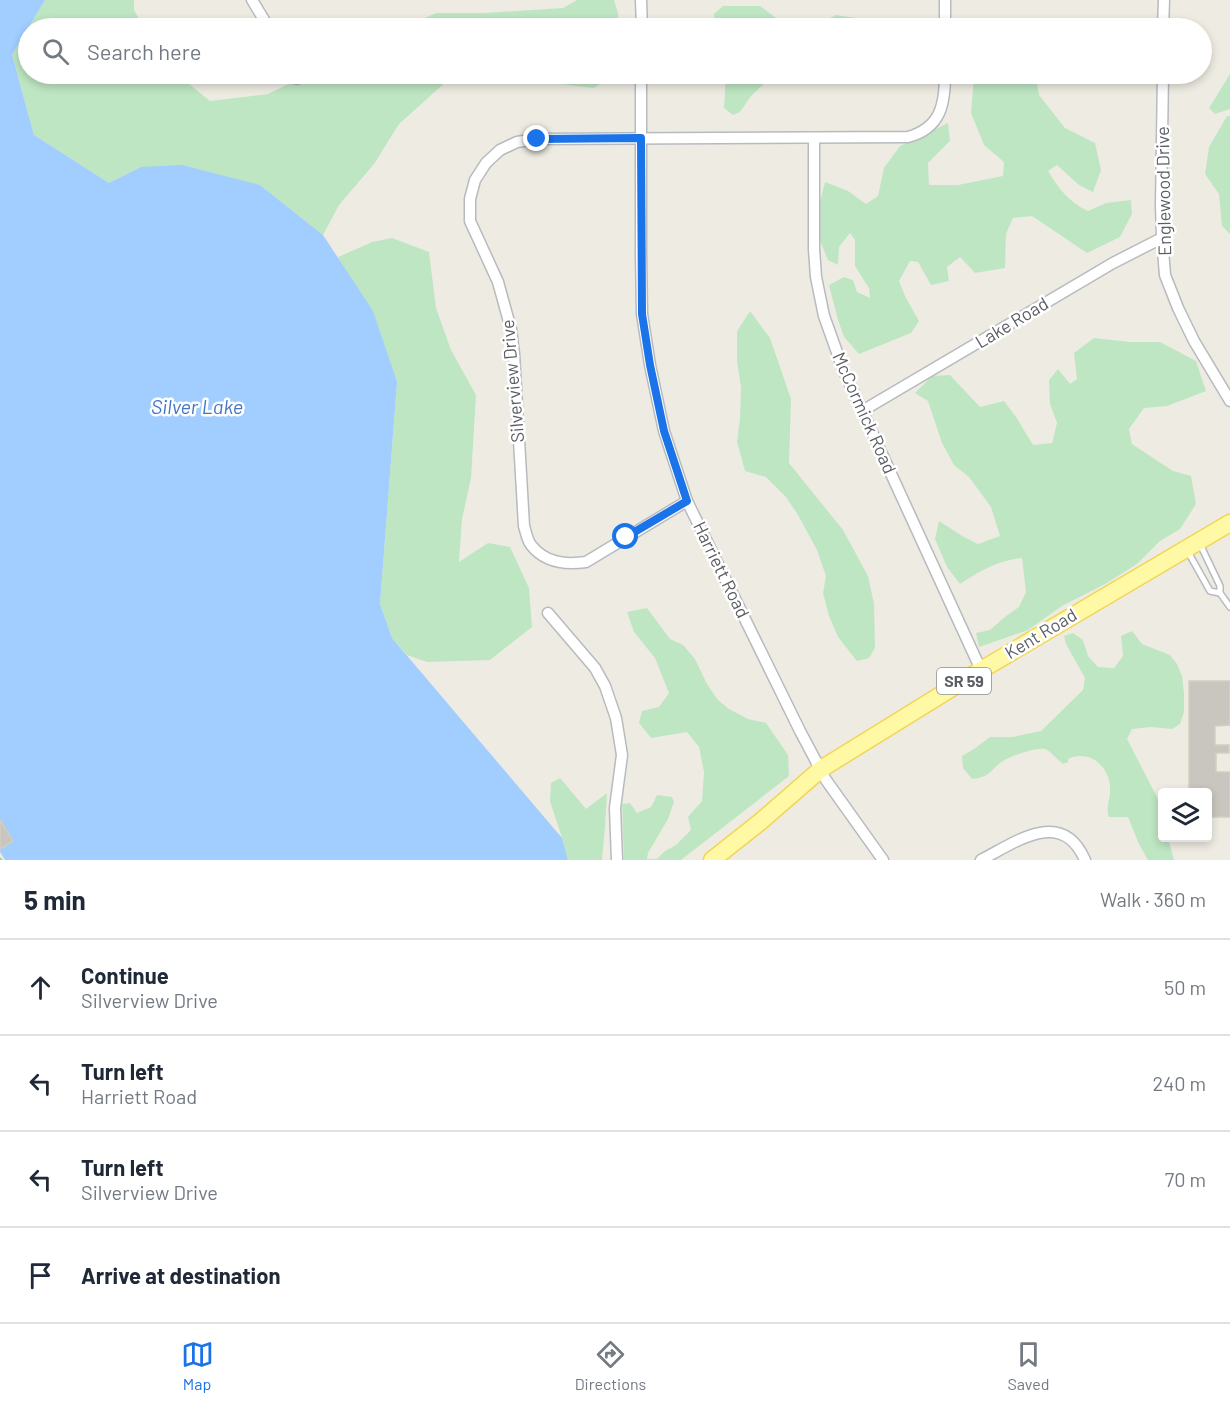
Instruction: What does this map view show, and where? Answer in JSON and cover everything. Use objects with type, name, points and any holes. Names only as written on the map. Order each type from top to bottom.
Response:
[{"type":"main road","name":"Kent Road","points":[[712,860],[821,769],[981,670],[1230,523]]},
{"type":"street","points":[[252,0],[263,18]]},
{"type":"street","points":[[641,0],[642,18]]},
{"type":"street","points":[[945,0],[945,18]]},
{"type":"street","points":[[1163,18],[1164,0]]},
{"type":"street","name":"Harriett Road","points":[[641,84],[642,314],[664,431],[687,501],[770,671],[826,780],[883,860]]},
{"type":"street","name":"Silverview Drive","points":[[687,501],[586,562],[570,564],[556,562],[540,554],[530,543],[524,526],[512,329],[498,282],[470,221],[470,199],[475,180],[486,163],[500,150],[517,142],[537,139],[814,139],[900,138],[916,135],[939,115],[944,99],[945,84]]},
{"type":"street","name":"Englewood Drive","points":[[1163,84],[1162,238],[1165,275],[1194,341],[1225,383],[1230,401]]},
{"type":"street","name":"McCormick Road","points":[[814,139],[814,249],[824,316],[862,411],[981,670]]},
{"type":"street","name":"Lake Road","points":[[862,411],[1113,263],[1162,238]]},
{"type":"street","points":[[548,614],[595,668],[605,686],[616,718],[622,755],[615,808],[617,860]]},
{"type":"street","points":[[981,860],[1040,832],[1051,832],[1063,834],[1072,840],[1080,849],[1085,860]]},
{"type":"lane","points":[[1192,544],[1210,591],[1220,592]]},
{"type":"lane","points":[[1192,544],[1220,586],[1220,592],[1230,608]]},
{"type":"green space","points":[[45,0],[134,0],[134,10],[138,18],[34,18]]},
{"type":"green space","points":[[577,0],[614,0],[618,18],[425,18],[436,13],[484,13],[563,8]]},
{"type":"green space","points":[[723,6],[760,6],[776,18],[715,18],[714,14]]},
{"type":"green space","points":[[836,15],[856,18],[830,18]]},
{"type":"green space","points":[[18,45],[18,77],[12,55]]},
{"type":"green space","points":[[1230,74],[1230,109],[1215,114],[1209,108]]},
{"type":"green space","points":[[20,84],[189,84],[210,101],[268,94],[288,84],[444,84],[399,124],[374,164],[339,205],[323,235],[260,185],[141,167],[109,183],[34,135]]},
{"type":"green space","points":[[560,84],[600,84],[594,88]]},
{"type":"green space","points":[[725,84],[764,84],[751,96],[740,112],[733,115],[724,108]]},
{"type":"green space","points":[[973,84],[1037,84],[1039,95],[1065,128],[1095,143],[1101,170],[1093,192],[1079,185],[1057,165],[1048,171],[1056,183],[1076,204],[1088,211],[1106,203],[1131,200],[1132,214],[1120,237],[1087,253],[1032,216],[1013,218],[1006,234],[1005,268],[975,273],[960,257],[947,267],[949,281],[931,285],[918,262],[910,261],[899,281],[919,321],[911,333],[859,354],[844,337],[829,285],[844,277],[853,280],[857,292],[870,298],[869,288],[855,266],[855,240],[850,233],[839,247],[838,265],[828,260],[820,241],[817,213],[825,182],[848,191],[866,204],[878,196],[884,168],[900,146],[948,123],[950,141],[928,163],[929,185],[958,185],[1003,176],[1004,162],[984,145],[971,113]]},
{"type":"green space","points":[[1227,116],[1230,116],[1230,234],[1222,226],[1219,194],[1205,174],[1209,147]]},
{"type":"green space","points":[[392,238],[429,252],[436,308],[451,350],[476,395],[471,478],[462,519],[459,562],[488,543],[510,547],[529,588],[532,627],[490,660],[427,662],[407,655],[392,638],[380,604],[397,382],[338,257],[372,242]]},
{"type":"green space","points":[[750,311],[770,338],[791,399],[789,463],[843,530],[868,576],[874,604],[875,648],[869,658],[857,661],[838,637],[823,593],[826,576],[817,550],[798,515],[786,497],[766,477],[745,471],[737,442],[741,388],[737,361],[737,331]]},
{"type":"green space","points":[[1094,338],[1130,342],[1160,342],[1196,361],[1206,391],[1167,406],[1144,408],[1129,429],[1132,444],[1173,471],[1191,476],[1196,504],[1180,529],[1160,541],[1137,564],[1105,584],[1062,606],[1028,630],[979,647],[976,633],[990,630],[1019,607],[1026,592],[1022,558],[997,564],[960,584],[947,567],[935,539],[939,521],[978,544],[1000,536],[991,507],[969,477],[954,465],[942,443],[928,401],[915,393],[932,376],[950,375],[980,407],[1004,401],[1033,445],[1052,443],[1057,423],[1050,404],[1049,380],[1058,369],[1070,384],[1077,379],[1074,353]]},
{"type":"green space","points":[[647,608],[670,639],[683,645],[695,659],[718,700],[748,719],[766,723],[788,755],[789,776],[681,860],[624,860],[622,804],[630,803],[637,813],[651,807],[657,795],[672,797],[674,802],[668,819],[648,853],[647,859],[657,859],[691,830],[688,817],[702,801],[704,772],[699,747],[687,732],[651,738],[639,723],[642,711],[659,707],[669,693],[655,658],[634,632],[627,612]]},
{"type":"green space","points":[[1132,631],[1142,644],[1170,655],[1182,676],[1184,712],[1180,724],[1172,729],[1151,727],[1132,729],[1127,739],[1157,797],[1158,842],[1169,842],[1174,860],[1148,860],[1128,817],[1109,817],[1109,781],[1102,767],[1091,758],[1076,756],[1063,764],[1047,750],[1040,749],[1009,758],[988,774],[978,778],[972,779],[963,768],[962,756],[990,737],[1013,737],[1041,731],[1083,690],[1085,678],[1064,636],[1073,633],[1083,640],[1088,656],[1098,667],[1114,668],[1123,656],[1121,636]]},
{"type":"green space","points":[[560,778],[586,809],[607,793],[602,860],[568,860],[550,801],[551,783]]},
{"type":"water","name":"Silver Lake","points":[[0,0],[45,0],[34,18],[18,18],[18,45],[12,55],[18,84],[20,84],[34,135],[109,183],[141,167],[182,165],[260,185],[323,235],[373,311],[397,382],[380,604],[392,638],[562,838],[568,860],[5,860],[0,849],[13,841],[0,820]]},
{"type":"building","points":[[1189,681],[1230,681],[1230,725],[1215,726],[1215,745],[1229,745],[1229,753],[1216,753],[1216,772],[1230,772],[1230,817],[1212,817],[1212,788],[1189,788]]},
{"type":"building","points":[[0,820],[13,841],[0,849]]},
{"type":"route","points":[[537,139],[641,138],[642,314],[664,431],[687,501],[626,537]]}]
